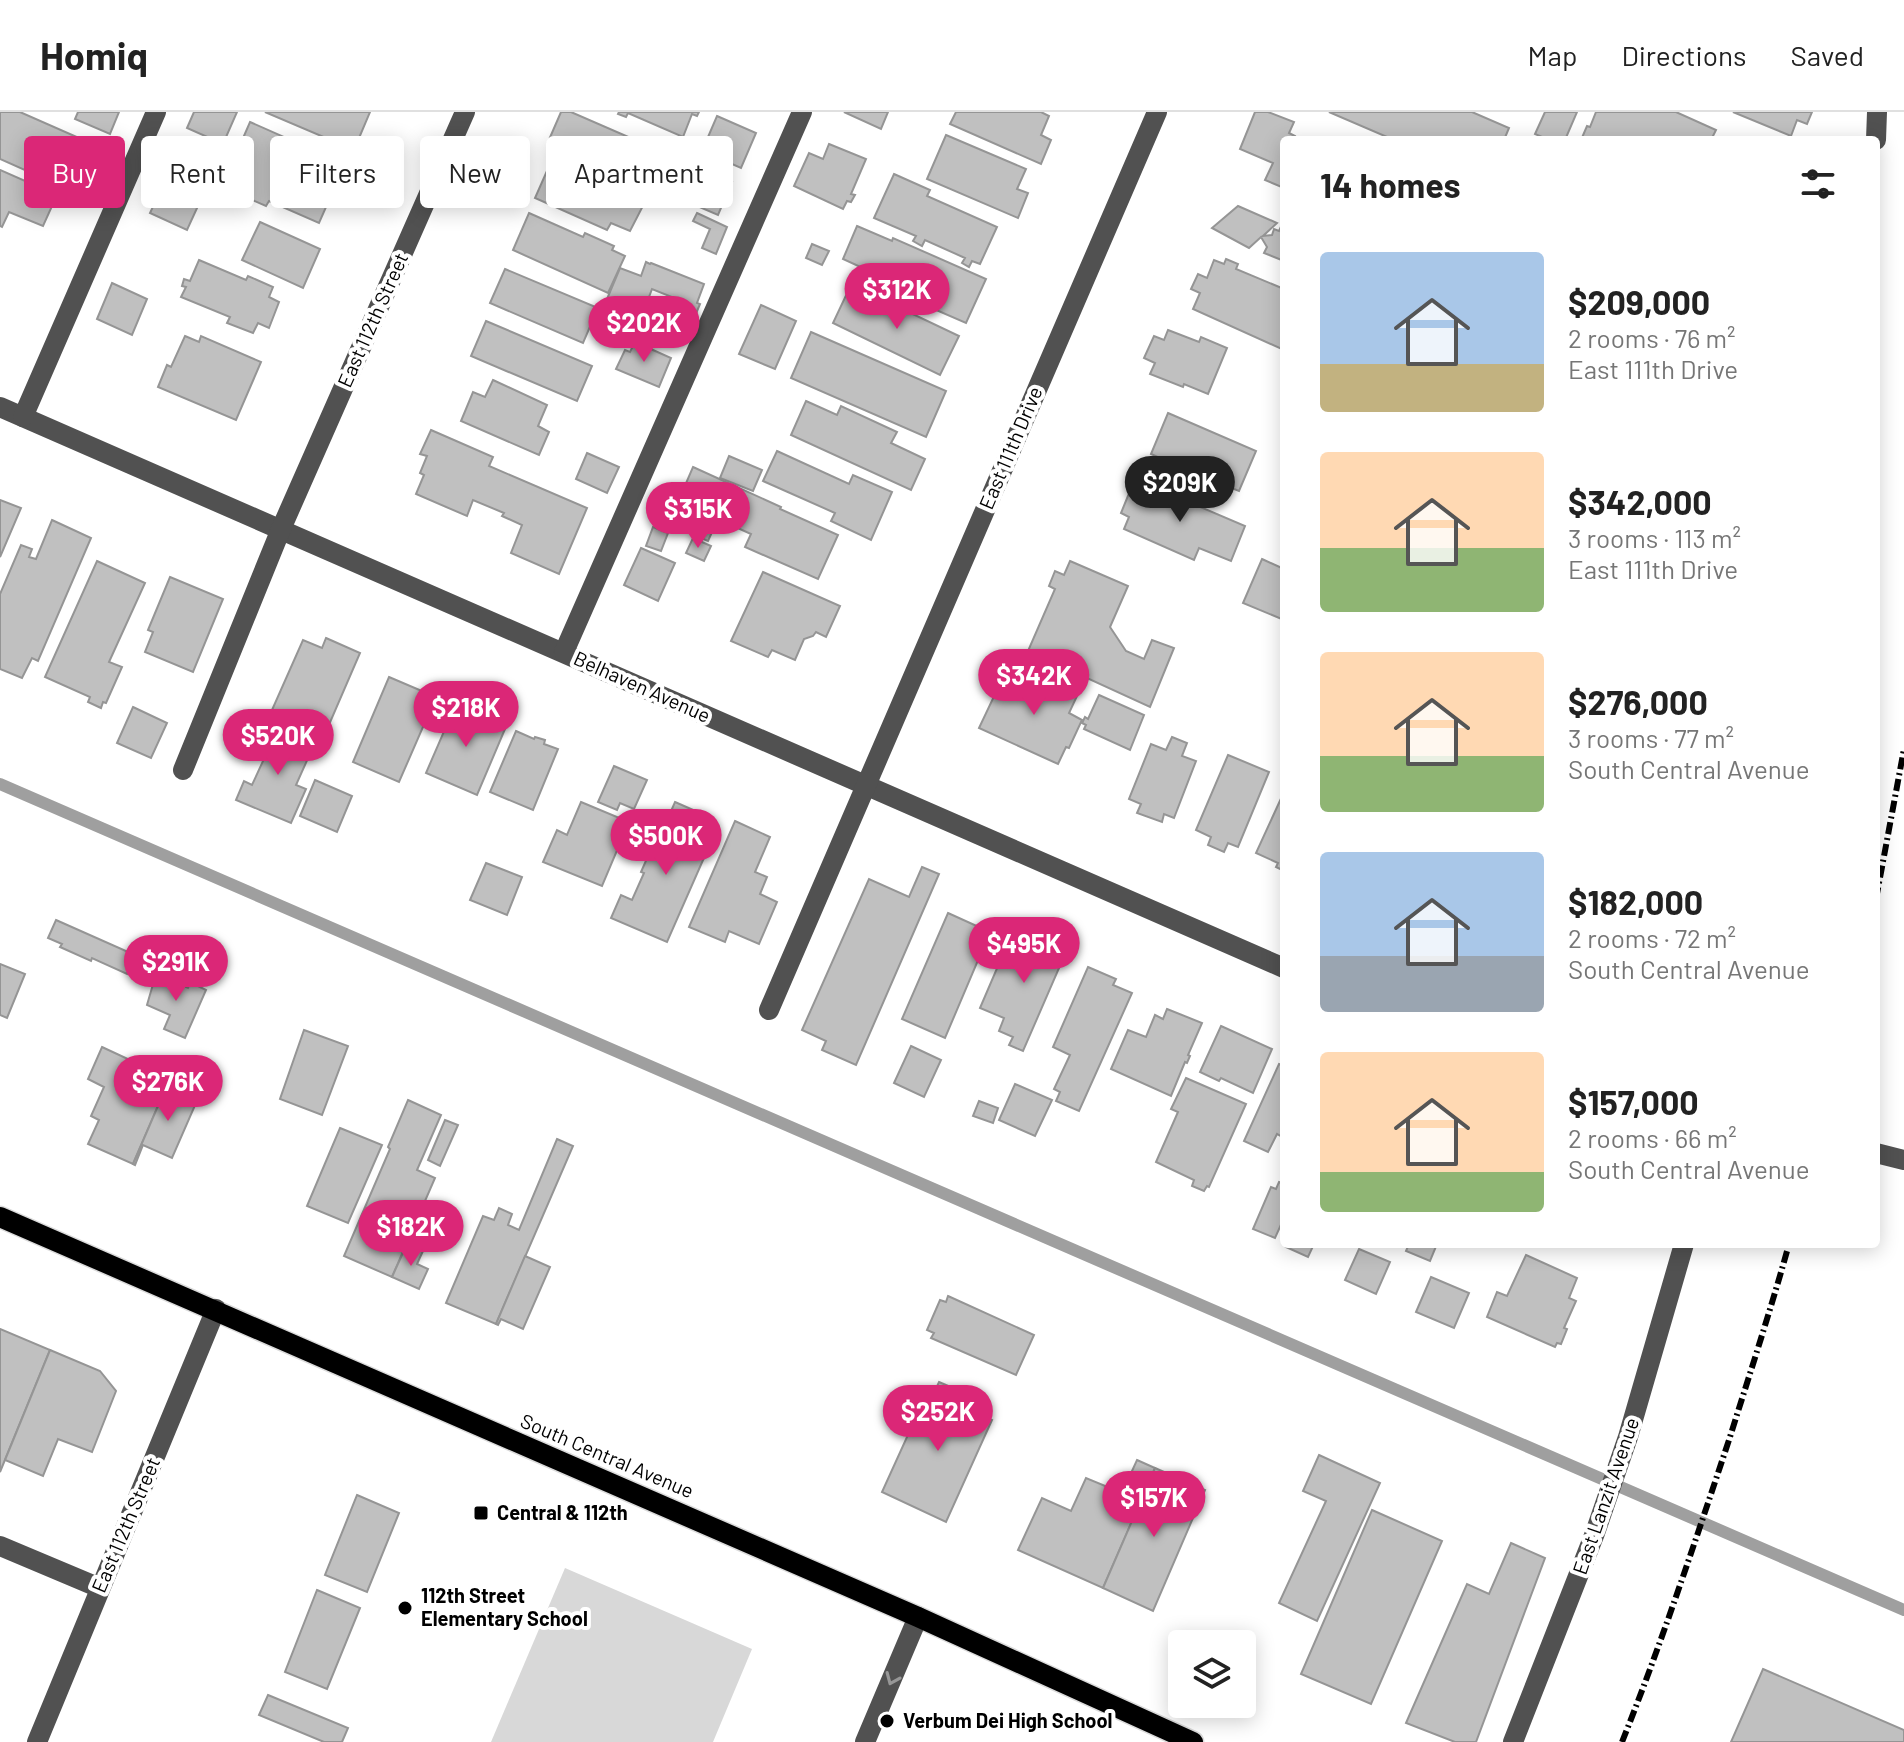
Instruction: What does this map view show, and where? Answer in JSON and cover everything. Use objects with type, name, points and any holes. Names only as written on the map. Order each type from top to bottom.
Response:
[{"type":"main road","name":"South Central Avenue","points":[[0,1217],[918,1617],[1193,1742]]},
{"type":"street","points":[[23,417],[156,112]]},
{"type":"street","name":"East 112th Street","points":[[183,770],[281,529],[465,112]]},
{"type":"street","points":[[564,652],[802,112]]},
{"type":"street","name":"East 111th Drive","points":[[769,1010],[1157,112]]},
{"type":"street","points":[[1876,136],[1877,112]]},
{"type":"street","name":"Belhaven Avenue","points":[[0,407],[1280,966]]},
{"type":"street","points":[[1880,1154],[1904,1160]]},
{"type":"street","name":"East Lanzit Avenue","points":[[1513,1742],[1595,1533],[1628,1437],[1683,1248]]},
{"type":"street","name":"East 112th Street","points":[[37,1742],[216,1309]]},
{"type":"street","points":[[0,1546],[100,1588]]},
{"type":"street","points":[[865,1742],[918,1617]]},
{"type":"shaded area","points":[[565,1568],[752,1649],[713,1742],[491,1742]]},
{"type":"building","points":[[0,112],[20,112],[75,136],[24,136],[24,170],[0,159]]},
{"type":"building","points":[[78,112],[119,112],[110,134],[75,119]]},
{"type":"building","points":[[194,112],[237,112],[226,136],[205,136],[187,128]]},
{"type":"building","points":[[265,112],[370,112],[360,136],[321,136]]},
{"type":"building","points":[[561,112],[571,112],[626,136],[551,136]]},
{"type":"building","points":[[619,112],[699,112],[697,116],[692,114],[683,136],[628,113],[626,117]]},
{"type":"building","points":[[844,112],[888,112],[881,129]]},
{"type":"building","points":[[956,112],[1041,112],[1049,116],[1041,135],[1051,140],[1041,164],[950,124]]},
{"type":"building","points":[[1255,112],[1268,112],[1294,122],[1289,133],[1295,136],[1280,136],[1280,186],[1265,180],[1273,163],[1240,149]]},
{"type":"building","points":[[1329,112],[1472,112],[1509,128],[1506,136],[1385,136]]},
{"type":"building","points":[[1545,112],[1577,112],[1567,136],[1535,134]]},
{"type":"building","points":[[1596,112],[1676,112],[1716,130],[1713,136],[1583,136],[1587,126],[1590,127]]},
{"type":"building","points":[[1733,112],[1812,112],[1807,124],[1797,120],[1791,136]]},
{"type":"building","points":[[717,116],[756,133],[741,168],[733,165],[733,136],[708,136]]},
{"type":"building","points":[[250,122],[282,136],[270,136],[270,201],[266,206],[254,201],[254,136],[244,136]]},
{"type":"building","points":[[946,135],[1026,169],[1017,189],[1028,193],[1018,218],[927,179]]},
{"type":"building","points":[[829,144],[866,159],[851,194],[855,195],[843,209],[794,186],[809,153],[823,159]]},
{"type":"building","points":[[0,170],[24,181],[24,208],[51,208],[43,226],[9,212],[0,226]]},
{"type":"building","points":[[546,173],[546,203],[535,198]]},
{"type":"building","points":[[894,174],[930,190],[927,196],[997,227],[980,264],[972,261],[969,267],[962,263],[965,258],[925,240],[922,246],[913,241],[916,236],[874,218]]},
{"type":"building","points":[[1238,206],[1277,223],[1263,236],[1272,235],[1274,229],[1280,229],[1280,259],[1264,253],[1267,247],[1261,237],[1249,248],[1212,228]]},
{"type":"building","points":[[152,208],[197,208],[187,230],[150,213]]},
{"type":"building","points":[[285,208],[326,208],[319,223]]},
{"type":"building","points":[[558,208],[642,208],[630,231],[611,223],[607,230]]},
{"type":"building","points":[[702,208],[721,208],[718,215]]},
{"type":"building","points":[[529,213],[583,237],[585,233],[614,246],[612,250],[625,256],[608,293],[513,250]]},
{"type":"building","points":[[697,213],[727,227],[716,254],[702,248],[710,229],[693,221]]},
{"type":"building","points":[[260,222],[320,249],[303,288],[242,260]]},
{"type":"building","points":[[857,226],[892,241],[893,238],[986,279],[966,323],[874,283],[878,275],[843,259]]},
{"type":"building","points":[[812,244],[829,251],[822,265],[806,258]]},
{"type":"building","points":[[1226,259],[1238,264],[1236,269],[1280,287],[1280,348],[1193,309],[1200,293],[1191,289],[1198,274],[1207,278],[1214,260],[1224,264]]},
{"type":"building","points":[[199,260],[246,280],[248,276],[273,287],[269,297],[279,302],[269,328],[258,323],[253,333],[227,323],[230,317],[181,297],[186,287],[182,286],[184,279],[190,281]]},
{"type":"building","points":[[646,262],[704,284],[697,303],[700,304],[687,335],[671,328],[682,301],[652,289],[643,313],[607,299],[620,268],[641,276]]},
{"type":"building","points":[[505,269],[598,308],[583,343],[490,303]]},
{"type":"building","points":[[112,283],[147,299],[132,335],[97,319]]},
{"type":"building","points":[[849,289],[873,300],[875,296],[959,336],[940,375],[833,323]]},
{"type":"building","points":[[761,305],[796,321],[775,369],[739,354]]},
{"type":"building","points":[[486,321],[592,366],[577,401],[471,356]]},
{"type":"building","points":[[1168,330],[1199,342],[1201,337],[1227,348],[1208,394],[1150,374],[1155,363],[1144,358],[1154,336],[1164,340]]},
{"type":"building","points":[[811,332],[946,391],[926,437],[791,378]]},
{"type":"building","points":[[185,336],[199,342],[201,336],[261,362],[236,420],[158,387]]},
{"type":"building","points":[[635,342],[671,358],[659,387],[616,369],[625,350],[630,352]]},
{"type":"building","points":[[493,380],[547,405],[538,426],[549,432],[539,455],[461,421],[473,392],[485,397]]},
{"type":"building","points":[[806,401],[837,415],[841,406],[897,432],[891,443],[925,459],[911,490],[791,435]]},
{"type":"building","points":[[1168,413],[1256,451],[1239,491],[1214,481],[1210,489],[1158,467],[1162,459],[1151,454]]},
{"type":"building","points":[[431,430],[493,457],[489,466],[587,508],[559,574],[511,553],[522,525],[502,516],[504,513],[473,500],[467,516],[416,494],[424,475],[420,473],[427,456],[420,454]]},
{"type":"building","points":[[777,451],[849,484],[853,475],[892,492],[871,540],[831,521],[835,513],[763,481]]},
{"type":"building","points":[[587,453],[619,467],[607,493],[576,479]]},
{"type":"building","points":[[729,456],[762,470],[753,491],[720,478]]},
{"type":"building","points":[[693,467],[838,535],[818,579],[745,547],[751,534],[718,519],[708,541],[679,529],[681,523],[671,518]]},
{"type":"building","points":[[1144,483],[1245,526],[1231,561],[1199,548],[1194,560],[1124,529],[1129,517],[1121,513],[1130,491],[1138,495]]},
{"type":"building","points":[[0,500],[21,508],[0,557]]},
{"type":"building","points":[[52,520],[91,538],[38,661],[32,658],[22,678],[0,669],[0,594],[21,545],[32,549],[29,557],[36,559]]},
{"type":"building","points":[[653,527],[668,533],[661,551],[646,546]]},
{"type":"building","points":[[693,538],[711,546],[704,561],[686,553]]},
{"type":"building","points":[[641,548],[675,563],[658,601],[624,585]]},
{"type":"building","points":[[1262,559],[1280,567],[1280,618],[1243,603]]},
{"type":"building","points":[[97,561],[145,583],[109,662],[122,667],[101,708],[88,702],[90,697],[45,677]]},
{"type":"building","points":[[1070,561],[1128,586],[1110,627],[1126,651],[1144,659],[1152,640],[1174,648],[1150,707],[1028,651],[1055,589],[1049,586],[1055,571],[1064,575]]},
{"type":"building","points":[[763,572],[840,606],[826,637],[816,632],[804,639],[795,660],[772,650],[768,657],[731,641]]},
{"type":"building","points":[[170,577],[223,599],[193,672],[145,652],[153,632],[148,630]]},
{"type":"building","points":[[326,638],[360,653],[325,734],[301,724],[299,727],[291,724],[293,720],[272,710],[303,640],[322,648]]},
{"type":"building","points":[[1018,669],[1077,696],[1069,713],[1082,720],[1058,764],[979,728],[997,690],[1006,694]]},
{"type":"building","points":[[389,677],[436,697],[399,782],[353,762]]},
{"type":"building","points":[[1099,695],[1144,715],[1130,750],[1084,729],[1086,725],[1082,723],[1085,717],[1088,719]]},
{"type":"building","points":[[471,704],[487,712],[484,720],[505,729],[477,795],[426,773],[455,706],[468,712]]},
{"type":"building","points":[[133,707],[167,723],[151,758],[117,743]]},
{"type":"building","points":[[267,727],[313,747],[296,785],[306,789],[291,823],[236,800],[244,781],[252,785],[269,748],[259,744]]},
{"type":"building","points":[[516,731],[545,740],[544,744],[558,749],[533,810],[490,792]]},
{"type":"building","points":[[1172,737],[1187,743],[1182,756],[1196,761],[1174,818],[1164,814],[1162,822],[1137,813],[1141,804],[1129,799],[1151,744],[1166,750]]},
{"type":"building","points":[[1228,755],[1269,772],[1238,847],[1228,843],[1224,852],[1208,845],[1211,837],[1196,830]]},
{"type":"building","points":[[614,766],[647,780],[634,809],[620,803],[617,810],[598,802]]},
{"type":"building","points":[[315,780],[352,796],[337,832],[300,816]]},
{"type":"building","points":[[1280,801],[1280,869],[1276,867],[1278,863],[1256,853]]},
{"type":"building","points":[[581,802],[629,822],[602,886],[543,862],[557,830],[567,835]]},
{"type":"building","points":[[675,802],[707,816],[694,846],[707,851],[667,942],[611,918],[621,895],[632,900],[656,838],[672,845],[674,840],[661,834]]},
{"type":"building","points":[[735,821],[770,837],[755,872],[767,877],[760,894],[777,902],[759,944],[729,931],[725,942],[689,927]]},
{"type":"building","points":[[486,863],[522,877],[507,915],[470,900]]},
{"type":"building","points":[[922,867],[939,874],[856,1065],[822,1050],[826,1041],[802,1030],[869,879],[909,897]]},
{"type":"building","points":[[948,913],[990,932],[945,1038],[902,1019]]},
{"type":"building","points":[[56,920],[135,955],[127,974],[60,947],[62,944],[48,938]]},
{"type":"building","points":[[1039,932],[1069,945],[1023,1051],[1009,1045],[1013,1037],[999,1031],[1004,1018],[980,1008],[1010,938],[1032,947]]},
{"type":"building","points":[[0,964],[25,974],[7,1018],[0,1015]]},
{"type":"building","points":[[1088,967],[1116,979],[1113,985],[1132,993],[1079,1111],[1056,1101],[1060,1092],[1054,1089],[1070,1055],[1053,1047]]},
{"type":"building","points":[[156,974],[188,988],[190,982],[206,990],[185,1038],[164,1029],[170,1015],[147,1005]]},
{"type":"building","points":[[1167,1009],[1202,1023],[1171,1096],[1111,1069],[1128,1030],[1146,1037],[1155,1015],[1163,1019]]},
{"type":"building","points":[[1221,1026],[1272,1049],[1253,1093],[1200,1072]]},
{"type":"building","points":[[304,1030],[348,1046],[322,1115],[280,1099]]},
{"type":"building","points":[[911,1046],[941,1060],[924,1097],[894,1083]]},
{"type":"building","points":[[102,1047],[162,1075],[165,1067],[173,1071],[133,1164],[88,1144],[99,1120],[91,1116],[104,1087],[88,1079]]},
{"type":"building","points":[[1280,1064],[1280,1136],[1277,1134],[1268,1152],[1244,1141]]},
{"type":"building","points":[[173,1071],[168,1090],[196,1103],[172,1158],[143,1145],[135,1165],[133,1164]]},
{"type":"building","points":[[1186,1078],[1246,1104],[1209,1187],[1204,1191],[1192,1186],[1194,1180],[1156,1162],[1178,1112],[1171,1109]]},
{"type":"building","points":[[1015,1084],[1052,1100],[1035,1136],[999,1120]]},
{"type":"building","points":[[408,1100],[441,1115],[417,1170],[435,1178],[392,1277],[344,1256]]},
{"type":"building","points":[[979,1101],[998,1108],[993,1123],[973,1116]]},
{"type":"building","points":[[445,1120],[458,1125],[440,1166],[428,1160]]},
{"type":"building","points":[[340,1128],[382,1145],[348,1223],[307,1206]]},
{"type":"building","points":[[557,1139],[573,1146],[496,1324],[446,1303],[483,1216],[494,1220],[499,1208],[512,1214],[508,1225],[519,1230]]},
{"type":"building","points":[[1280,1182],[1280,1227],[1275,1238],[1253,1229],[1271,1187],[1276,1189]]},
{"type":"building","points":[[407,1244],[423,1251],[417,1264],[428,1269],[419,1289],[392,1277]]},
{"type":"building","points":[[1288,1248],[1312,1248],[1308,1257]]},
{"type":"building","points":[[1407,1248],[1435,1248],[1430,1261],[1406,1251]]},
{"type":"building","points":[[1359,1249],[1390,1262],[1376,1294],[1345,1280]]},
{"type":"building","points":[[1526,1255],[1577,1278],[1569,1298],[1576,1301],[1564,1328],[1567,1329],[1561,1344],[1557,1343],[1555,1347],[1487,1317],[1497,1292],[1507,1296]]},
{"type":"building","points":[[525,1256],[550,1267],[523,1329],[501,1319],[498,1325],[496,1324]]},
{"type":"building","points":[[1431,1277],[1469,1293],[1454,1328],[1416,1312]]},
{"type":"building","points":[[948,1296],[1034,1335],[1016,1375],[931,1338],[934,1333],[927,1330],[940,1300],[946,1302]]},
{"type":"building","points":[[0,1329],[50,1350],[0,1472]]},
{"type":"building","points":[[50,1350],[100,1371],[116,1391],[92,1452],[58,1439],[43,1476],[5,1460]]},
{"type":"building","points":[[939,1382],[967,1394],[961,1407],[992,1420],[946,1522],[882,1492],[927,1393],[933,1395]]},
{"type":"building","points":[[1319,1455],[1380,1483],[1317,1621],[1279,1603],[1326,1501],[1303,1491]]},
{"type":"building","points":[[1137,1460],[1155,1468],[1103,1588],[1018,1550],[1042,1498],[1071,1511],[1086,1478],[1122,1493]]},
{"type":"building","points":[[1155,1468],[1205,1490],[1153,1611],[1103,1588]]},
{"type":"building","points":[[357,1495],[399,1513],[367,1592],[325,1575]]},
{"type":"building","points":[[1372,1510],[1442,1541],[1371,1704],[1301,1674]]},
{"type":"building","points":[[1511,1543],[1545,1558],[1476,1742],[1455,1742],[1406,1723],[1467,1584],[1489,1594]]},
{"type":"building","points":[[317,1590],[360,1608],[327,1689],[285,1672]]},
{"type":"building","points":[[1763,1669],[1904,1730],[1904,1742],[1731,1742]]},
{"type":"building","points":[[268,1695],[348,1728],[342,1742],[324,1742],[259,1715]]},
{"type":"waterway","points":[[0,784],[1904,1610]]},
{"type":"railway","points":[[1880,878],[1904,749]]},
{"type":"railway","points":[[1622,1742],[1665,1628],[1730,1437],[1788,1248]]},
{"type":"place","name":"Central & 112th","points":[[481,1513]]},
{"type":"place","name":"112th Street Elementary School","points":[[405,1608]]},
{"type":"place","name":"Verbum Dei High School","points":[[887,1721]]}]
